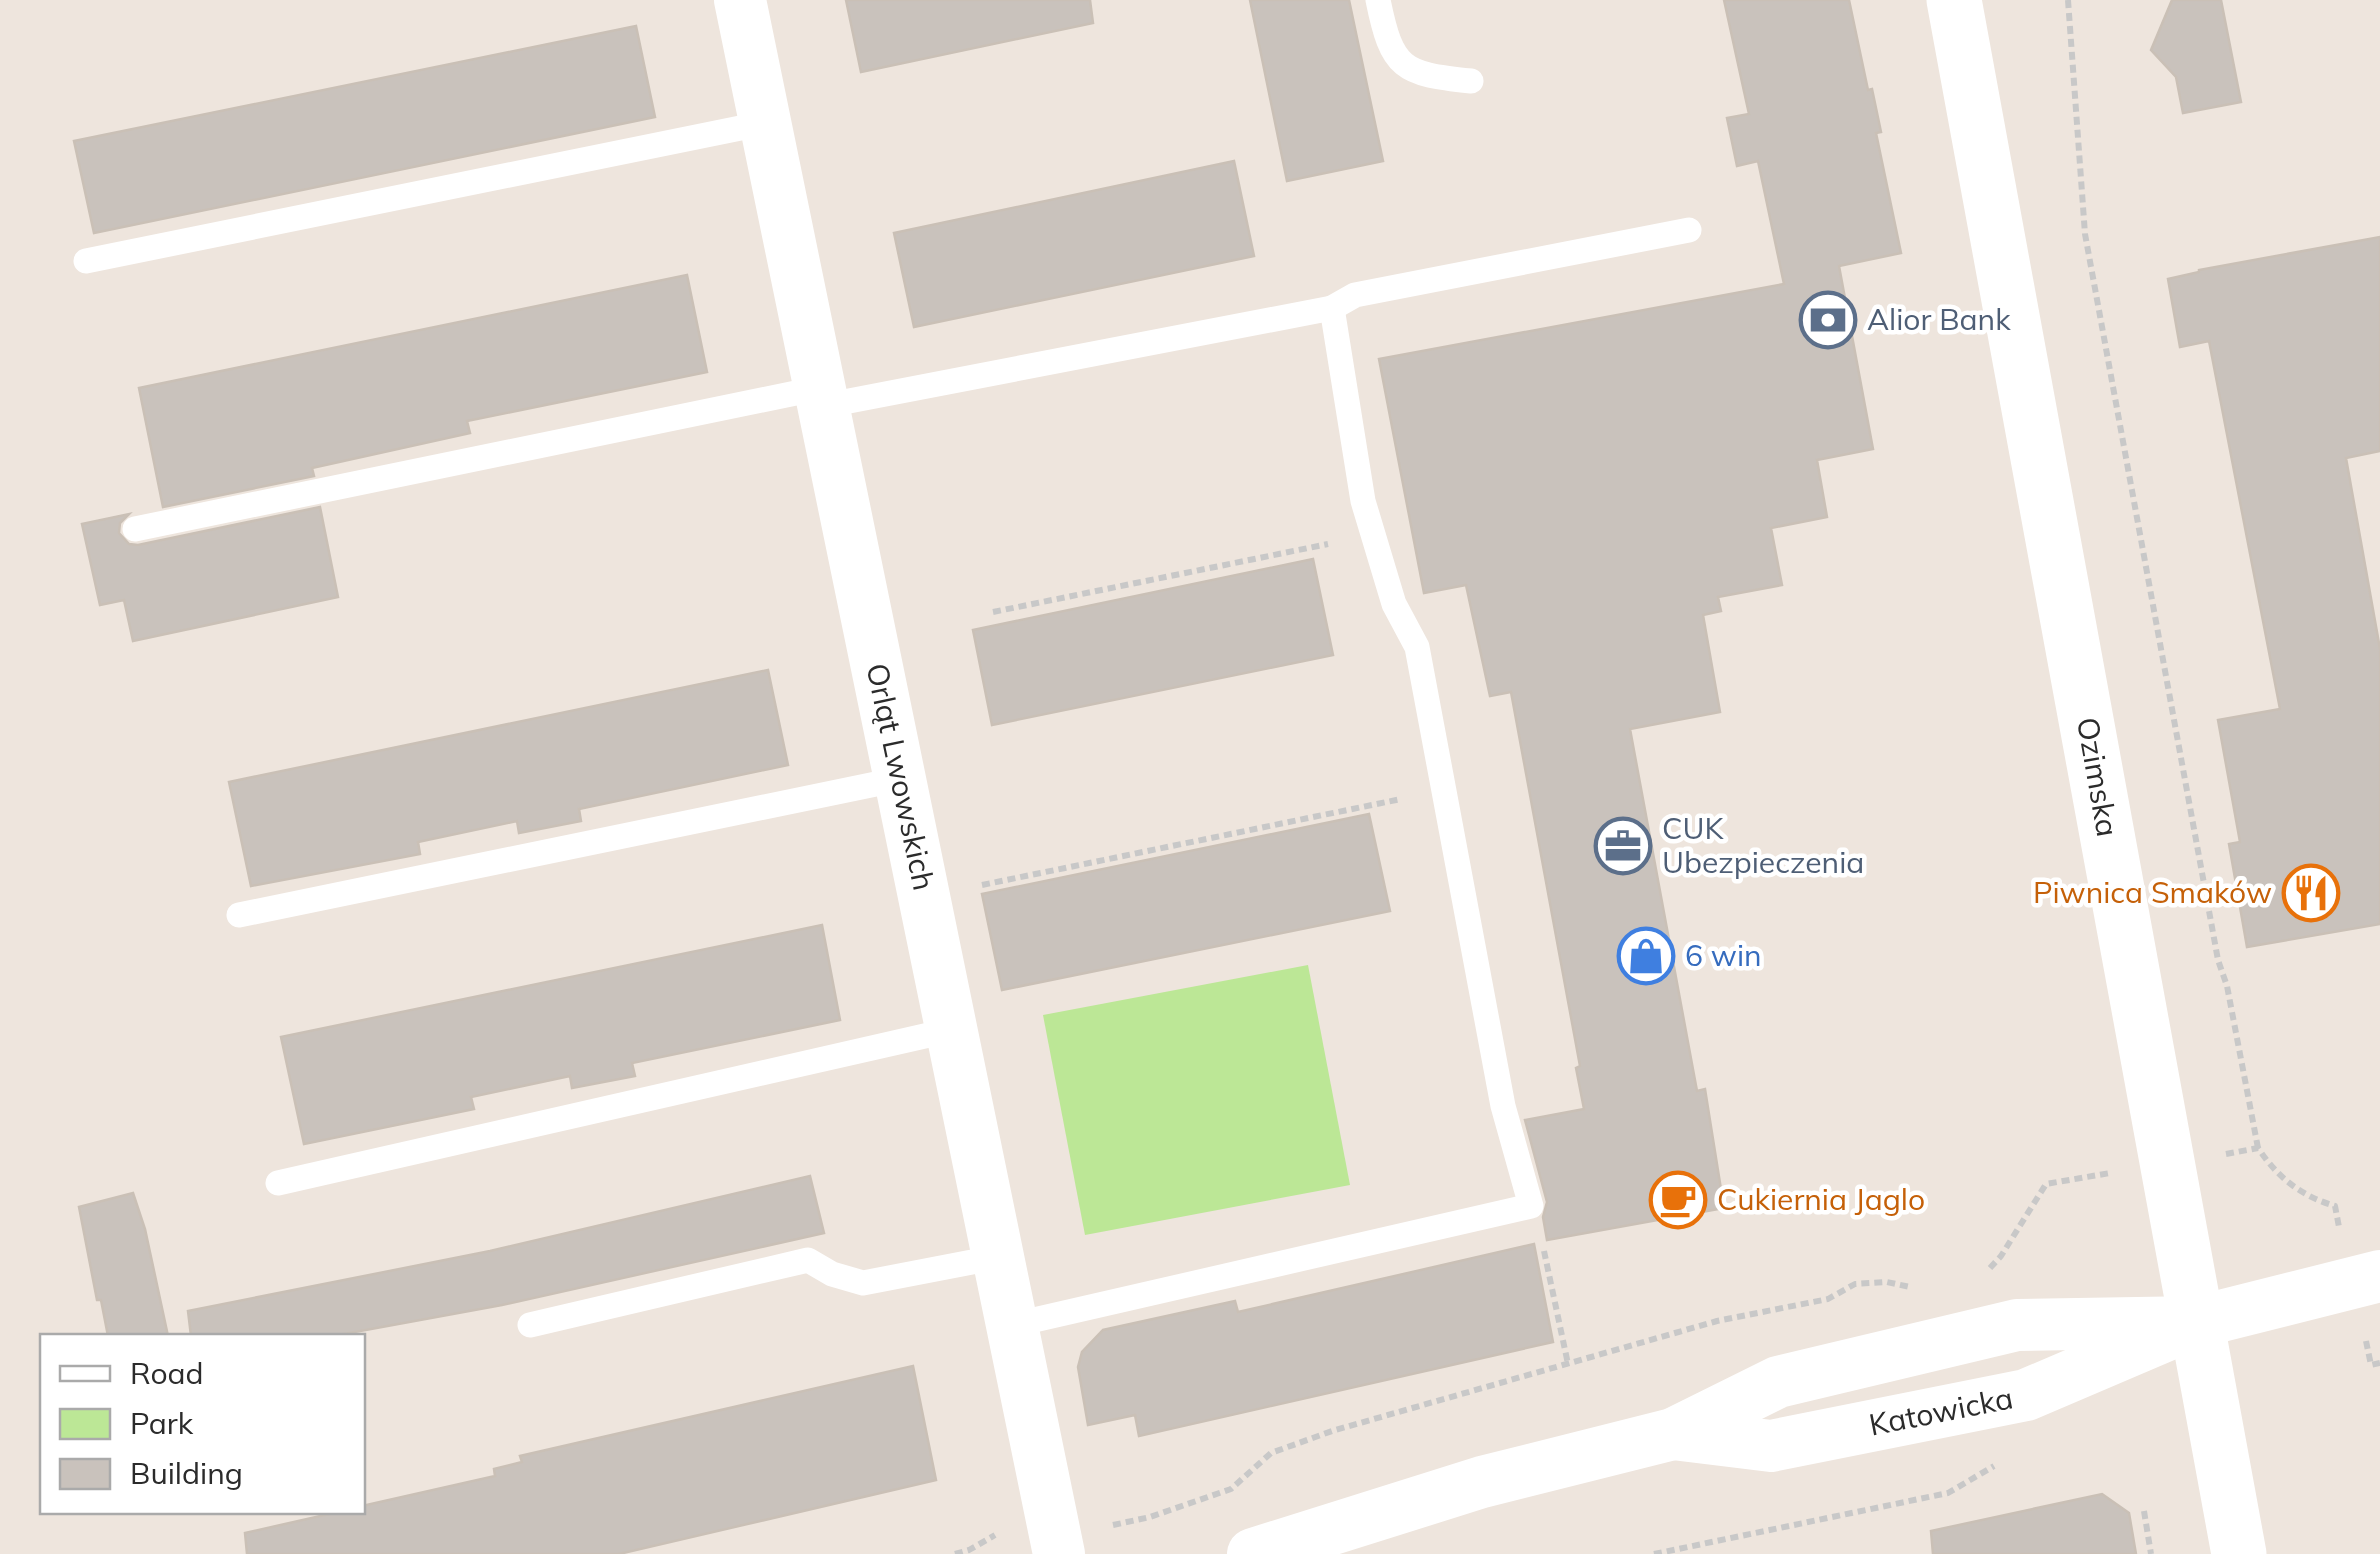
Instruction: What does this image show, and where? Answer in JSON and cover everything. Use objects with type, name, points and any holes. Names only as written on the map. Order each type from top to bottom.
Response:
[{"type":"main road","name":"Ozimska","points":[[1954,0],[2239,1554]]},
{"type":"street","name":"Orląt Lwowskich","points":[[740,0],[1056,1539]]},
{"type":"street","name":"Katowicka","points":[[1673,1434],[1772,1446],[2026,1395],[2197,1322],[2380,1276]]},
{"type":"street","name":"Katowicka","points":[[1253,1554],[1482,1482],[1673,1434],[1778,1382],[2016,1325],[2197,1322]]},
{"type":"lane","points":[[1378,0],[1386,38],[1401,65],[1432,77],[1471,81]]},
{"type":"lane","points":[[86,262],[765,122]]},
{"type":"lane","points":[[135,529],[822,397],[1332,308],[1355,295],[1690,230]]},
{"type":"lane","points":[[1012,1325],[1531,1206],[1502,1106],[1418,646],[1394,604],[1363,500],[1332,308]]},
{"type":"lane","points":[[239,916],[900,779]]},
{"type":"lane","points":[[278,1183],[951,1030]]},
{"type":"lane","points":[[530,1325],[808,1260],[832,1274],[863,1283],[998,1257]]},
{"type":"path","points":[[2068,0],[2086,234],[2218,960],[2227,986],[2258,1148],[2284,1181],[2335,1206],[2341,1234]]},
{"type":"path","points":[[993,612],[1374,535]]},
{"type":"path","points":[[981,885],[1444,790]]},
{"type":"path","points":[[2238,1152],[2258,1148]]},
{"type":"path","points":[[1981,1278],[2002,1256],[2046,1184],[2100,1175]]},
{"type":"path","points":[[1531,1206],[1568,1364]]},
{"type":"path","points":[[955,1554],[1021,1520],[1056,1539],[1092,1527],[1150,1517],[1231,1490],[1271,1453],[1332,1431],[1717,1321],[1828,1299],[1855,1284],[1887,1282],[1915,1288]]},
{"type":"path","points":[[2365,1336],[2371,1365],[2380,1363]]},
{"type":"path","points":[[1654,1554],[1948,1493],[2007,1458]]},
{"type":"path","points":[[2144,1512],[2151,1554]]},
{"type":"green space","points":[[1308,965],[1350,1185],[1085,1235],[1043,1015]]},
{"type":"building","points":[[846,0],[1090,0],[1093,23],[861,72]]},
{"type":"building","points":[[1250,0],[1349,0],[1383,161],[1287,181]]},
{"type":"building","points":[[1724,0],[1849,0],[1881,132],[1876,133],[1901,253],[1839,266],[1873,449],[1817,460],[1827,517],[1771,528],[1782,585],[1718,597],[1721,611],[1703,615],[1720,712],[1630,729],[1697,1091],[1705,1089],[1724,1208],[1547,1240],[1543,1217],[1547,1202],[1525,1120],[1584,1109],[1576,1068],[1580,1066],[1511,692],[1490,696],[1466,585],[1424,593],[1379,359],[1784,284],[1758,161],[1737,166],[1727,118],[1749,114]]},
{"type":"building","points":[[2172,0],[2221,0],[2241,102],[2183,113],[2176,77],[2151,50]]},
{"type":"building","points":[[636,26],[655,117],[94,233],[74,141]]},
{"type":"building","points":[[1234,161],[1254,256],[914,327],[894,233]]},
{"type":"building","points":[[2380,237],[2380,451],[2346,458],[2380,649],[2380,924],[2247,947],[2229,844],[2240,842],[2218,720],[2280,709],[2209,341],[2180,347],[2168,279]]},
{"type":"building","points":[[687,275],[707,372],[467,421],[470,433],[312,468],[314,476],[163,507],[139,388]]},
{"type":"building","points":[[320,507],[338,597],[133,641],[124,600],[100,605],[82,524],[129,514],[120,523],[119,533],[129,544],[138,545]]},
{"type":"building","points":[[1313,559],[1333,655],[992,725],[973,630]]},
{"type":"building","points":[[768,670],[788,765],[579,809],[581,821],[519,833],[517,821],[418,842],[420,854],[251,886],[229,782]]},
{"type":"building","points":[[1369,814],[1390,911],[1002,990],[982,894]]},
{"type":"building","points":[[822,925],[840,1020],[632,1063],[635,1076],[572,1088],[570,1076],[471,1097],[474,1109],[304,1144],[281,1037]]},
{"type":"building","points":[[810,1176],[824,1233],[502,1305],[344,1334],[191,1334],[188,1311],[490,1251]]},
{"type":"building","points":[[133,1193],[145,1229],[168,1334],[108,1334],[79,1207]]},
{"type":"building","points":[[1534,1244],[1553,1342],[1139,1436],[1135,1415],[1088,1425],[1078,1367],[1082,1352],[1103,1330],[1235,1301],[1238,1312]]},
{"type":"building","points":[[913,1366],[936,1480],[619,1554],[247,1554],[245,1533],[329,1514],[365,1514],[365,1505],[495,1476],[494,1469],[522,1462],[520,1456]]},
{"type":"building","points":[[2102,1494],[2129,1513],[2136,1554],[1933,1554],[1931,1531]]},
{"type":"place","name":"Alior Bank","points":[[1828,320]]},
{"type":"place","name":"CUK Ubezpieczenia","points":[[1623,846]]},
{"type":"place","name":"Piwnica Smaków","points":[[2311,893]]},
{"type":"place","name":"6 win","points":[[1646,956]]},
{"type":"place","name":"Cukiernia Jaglo","points":[[1678,1200]]}]
